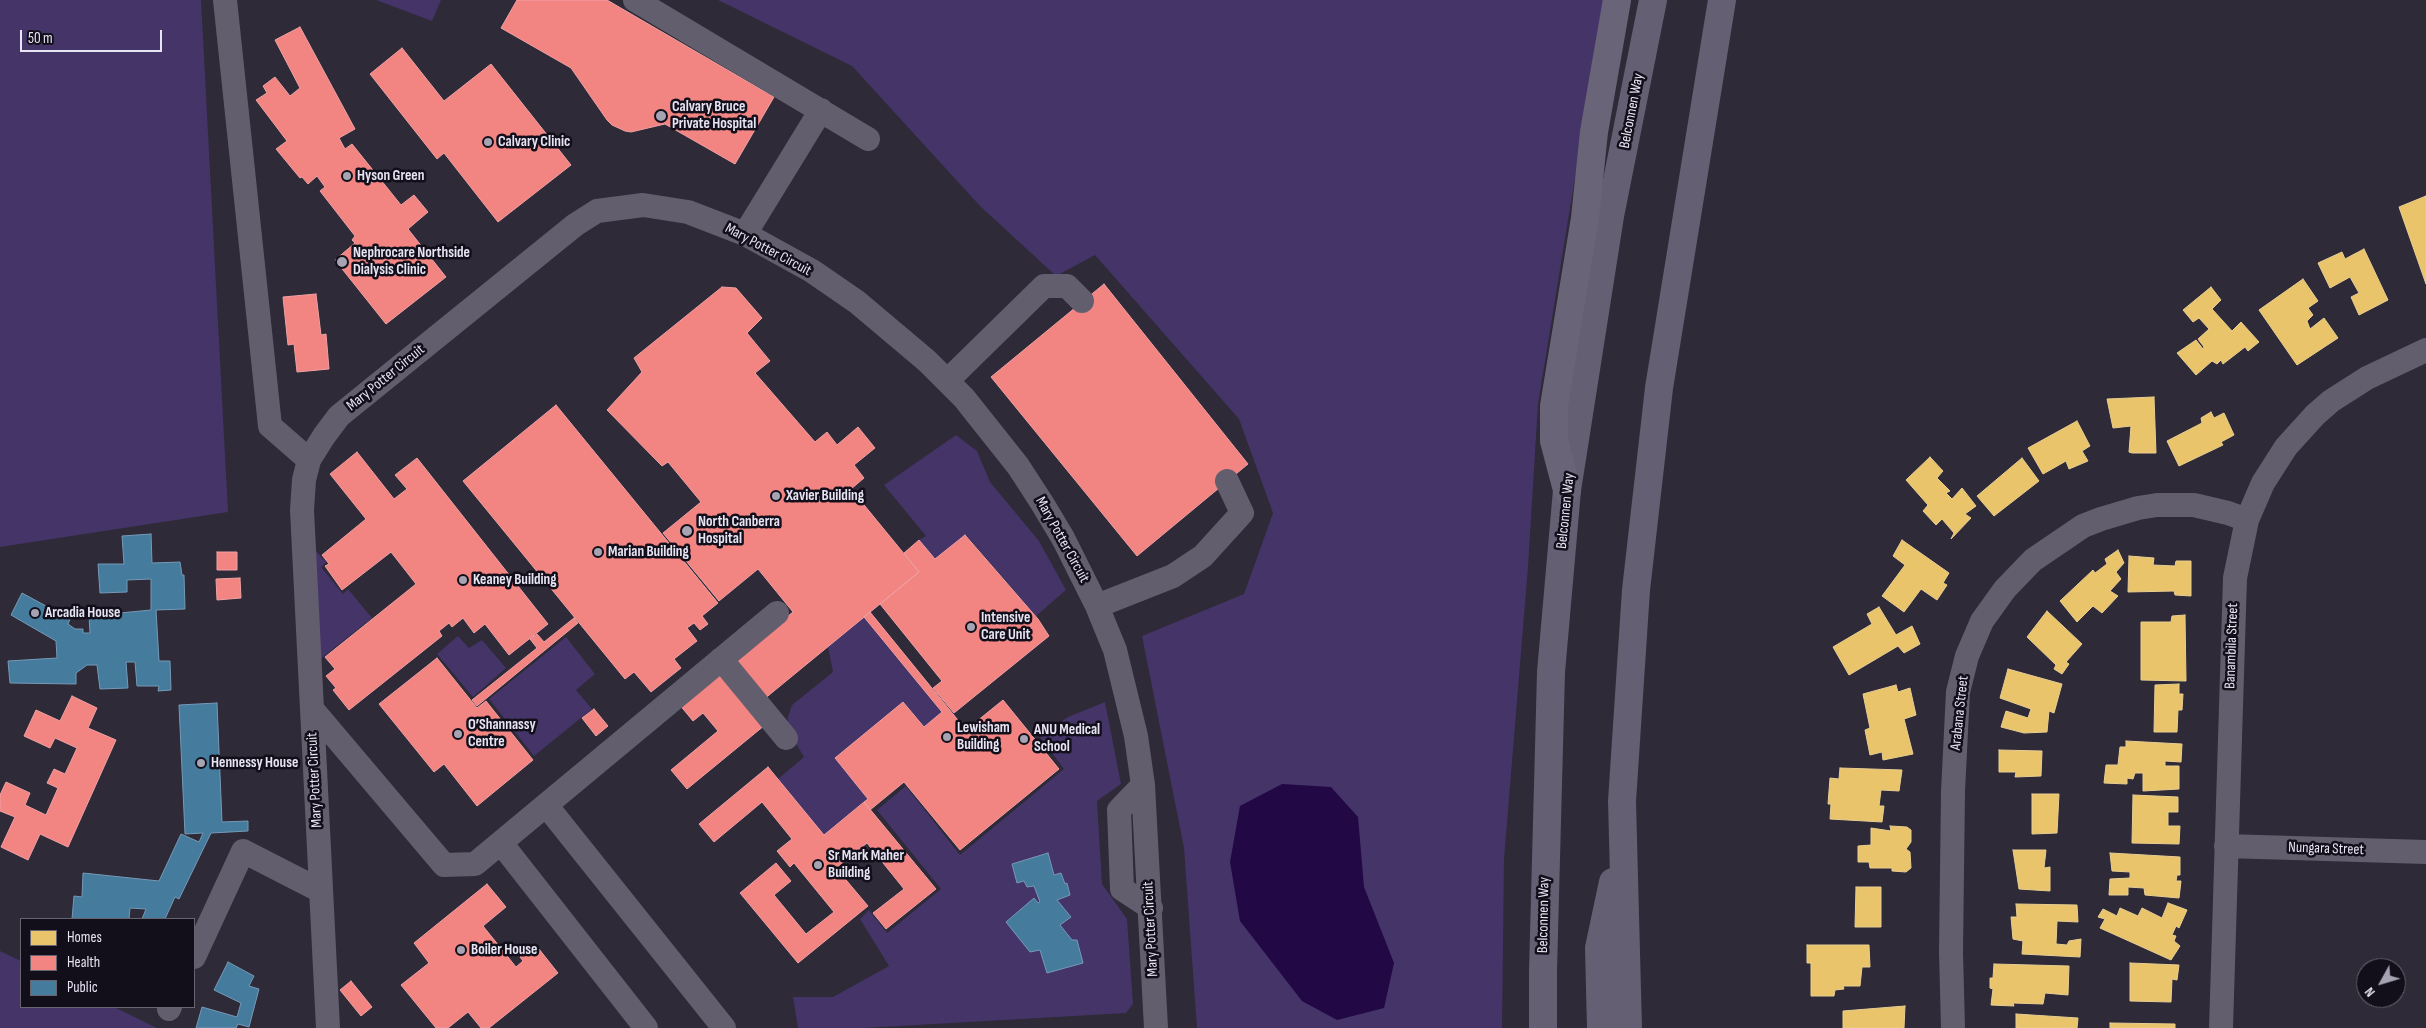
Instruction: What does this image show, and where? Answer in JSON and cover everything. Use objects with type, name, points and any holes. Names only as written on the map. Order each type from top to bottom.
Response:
[{"type":"highway","points":[[1567,490],[1554,440],[1554,406],[1585,218],[1594,132],[1617,0]]},
{"type":"main road","name":"Belconnen Way","points":[[1543,1028],[1543,961],[1551,672],[1567,490],[1608,226],[1653,0]]},
{"type":"main road","points":[[1628,1028],[1622,801],[1636,590],[1659,388],[1722,0]]},
{"type":"main road","points":[[1601,1028],[1599,948],[1622,841]]},
{"type":"street","points":[[225,0],[270,426],[309,460]]},
{"type":"street","points":[[635,0],[868,138]]},
{"type":"street","points":[[745,234],[821,110]]},
{"type":"street","name":"Mary Potter Circuit","points":[[328,1027],[302,510],[304,480],[309,460],[339,416],[575,224],[596,211],[644,205],[688,212],[745,234],[812,271],[856,302],[916,351],[947,381],[984,422],[1042,503],[1063,538],[1097,606],[1114,650],[1136,736],[1143,785],[1156,1028]]},
{"type":"street","points":[[947,381],[1044,286],[1067,286],[1082,301]]},
{"type":"street","name":"Banambila Street","points":[[2220,1028],[2235,578],[2247,520],[2263,483],[2286,447],[2315,416],[2331,401],[2367,378],[2426,350]]},
{"type":"street","points":[[1097,606],[1173,576],[1203,556],[1242,513],[1227,481]]},
{"type":"street","name":"Arabana Street","points":[[1953,1028],[1951,952],[1953,791],[1958,692],[1967,656],[1982,621],[2005,589],[2032,560],[2069,535],[2101,518],[2148,506],[2194,505],[2228,513],[2247,520]]},
{"type":"street","points":[[312,708],[444,866],[475,864],[777,613]]},
{"type":"street","points":[[721,659],[786,738]]},
{"type":"street","points":[[314,754],[346,749]]},
{"type":"street","points":[[546,805],[724,1028]]},
{"type":"street","points":[[501,843],[646,1028]]},
{"type":"street","name":"Nungara Street","points":[[2226,846],[2426,852]]},
{"type":"street","points":[[195,955],[243,851],[321,891]]},
{"type":"shaded area","points":[[0,0],[201,0],[228,512],[0,547]]},
{"type":"shaded area","points":[[376,0],[441,0],[432,21]]},
{"type":"shaded area","points":[[718,0],[1604,0],[1538,404],[1528,567],[1504,859],[1502,1028],[1197,1028],[1184,848],[1142,636],[1244,594],[1273,513],[1239,419],[1095,255],[1056,276],[980,206],[852,66]]},
{"type":"shaded area","points":[[956,435],[977,451],[990,482],[1039,541],[1066,590],[1036,616],[966,535],[935,559],[919,540],[926,536],[884,485]]},
{"type":"shaded area","points":[[315,550],[326,562],[321,567],[343,594],[348,589],[372,618],[319,660]]},
{"type":"shaded area","points":[[864,617],[942,712],[924,727],[903,702],[835,758],[868,799],[824,835],[778,779],[804,757],[788,728],[788,717],[792,705],[833,672],[828,647]]},
{"type":"shaded area","points":[[458,636],[469,648],[482,640],[506,668],[473,697],[437,654]]},
{"type":"shaded area","points":[[566,637],[595,674],[576,690],[592,709],[534,756],[489,699]]},
{"type":"shaded area","points":[[1105,702],[1121,784],[1097,801],[1102,884],[1127,919],[1133,1004],[1126,1013],[864,1028],[798,1028],[793,997],[833,997],[889,966],[860,919],[869,910],[887,933],[941,889],[877,810],[906,786],[960,855],[1064,769],[1040,737],[1068,717]]},
{"type":"shaded area","points":[[1282,784],[1331,787],[1358,817],[1364,887],[1394,963],[1384,1008],[1337,1020],[1302,1001],[1240,921],[1230,862],[1240,806]]},
{"type":"shaded area","points":[[0,951],[20,961],[20,1008],[116,1008],[157,1028],[0,1028]]},
{"type":"building: Homes","points":[[2426,196],[2426,284],[2399,207]]},
{"type":"building: Homes","points":[[2364,249],[2388,300],[2359,315],[2351,297],[2359,293],[2350,277],[2330,288],[2318,263],[2342,252],[2345,259]]},
{"type":"building: Homes","points":[[2303,279],[2318,301],[2308,308],[2313,315],[2307,321],[2310,329],[2324,318],[2338,338],[2297,365],[2259,310]]},
{"type":"building: Homes","points":[[2211,287],[2221,300],[2212,309],[2232,331],[2241,322],[2259,342],[2248,351],[2245,347],[2223,364],[2221,360],[2217,364],[2212,361],[2196,375],[2177,353],[2196,340],[2203,349],[2204,347],[2198,339],[2209,329],[2199,318],[2193,322],[2183,310]]},
{"type":"building: Homes","points":[[2154,397],[2156,453],[2129,452],[2131,426],[2113,428],[2107,399]]},
{"type":"building: Homes","points":[[2211,412],[2214,418],[2224,413],[2234,435],[2221,442],[2223,445],[2179,466],[2167,441],[2202,423],[2201,418]]},
{"type":"building: Homes","points":[[2077,421],[2090,446],[2082,451],[2088,461],[2069,469],[2066,461],[2043,474],[2028,448]]},
{"type":"building: Homes","points":[[1930,457],[1943,471],[1937,478],[1950,491],[1946,493],[1952,499],[1962,488],[1976,506],[1965,514],[1971,518],[1951,539],[1954,533],[1942,519],[1936,525],[1923,511],[1928,505],[1906,480]]},
{"type":"building: Homes","points":[[2022,458],[2039,481],[1994,516],[1977,496]]},
{"type":"building: Homes","points":[[1902,540],[1949,573],[1943,583],[1947,585],[1937,600],[1921,589],[1904,612],[1882,596],[1905,565],[1893,556]]},
{"type":"building: Homes","points":[[2118,550],[2124,563],[2116,572],[2121,579],[2110,591],[2118,596],[2102,613],[2093,606],[2077,622],[2060,601],[2093,570],[2095,573],[2107,564],[2105,559]]},
{"type":"building: Homes","points":[[2129,556],[2154,558],[2153,565],[2175,566],[2176,561],[2191,561],[2191,596],[2175,595],[2174,591],[2128,592]]},
{"type":"building: Homes","points":[[1879,607],[1896,635],[1912,626],[1920,644],[1904,653],[1898,646],[1849,675],[1833,647],[1872,624],[1867,614]]},
{"type":"building: Homes","points":[[2047,611],[2082,644],[2066,662],[2069,664],[2062,674],[2054,669],[2056,665],[2027,637]]},
{"type":"building: Homes","points":[[2185,615],[2186,681],[2141,680],[2141,622],[2171,622],[2172,616]]},
{"type":"building: Homes","points":[[2008,669],[2062,684],[2054,713],[2049,711],[2047,732],[2024,733],[2001,727],[2006,711],[2028,718],[2031,709],[2000,698]]},
{"type":"building: Homes","points":[[2179,684],[2179,694],[2183,694],[2182,710],[2178,710],[2177,732],[2154,732],[2155,685]]},
{"type":"building: Homes","points":[[1896,685],[1898,692],[1910,688],[1916,715],[1904,719],[1913,754],[1883,760],[1882,752],[1870,755],[1865,730],[1870,728],[1863,694]]},
{"type":"building: Homes","points":[[2126,741],[2182,744],[2181,762],[2165,761],[2165,766],[2179,766],[2179,789],[2143,791],[2143,773],[2135,773],[2133,779],[2127,778],[2127,784],[2104,783],[2106,765],[2118,765],[2120,747],[2126,747]]},
{"type":"building: Homes","points":[[1999,750],[2042,751],[2041,776],[2015,777],[2016,772],[1999,772]]},
{"type":"building: Homes","points":[[1840,768],[1902,770],[1899,791],[1881,790],[1879,806],[1884,806],[1882,822],[1830,819],[1831,804],[1828,804],[1830,778],[1839,779]]},
{"type":"building: Homes","points":[[2032,794],[2059,794],[2057,833],[2032,834]]},
{"type":"building: Homes","points":[[2133,795],[2178,797],[2178,812],[2168,812],[2168,826],[2180,826],[2179,844],[2132,843]]},
{"type":"building: Homes","points":[[1890,826],[1907,827],[1911,830],[1911,842],[1906,849],[1910,852],[1911,868],[1906,872],[1892,871],[1892,868],[1870,868],[1869,862],[1858,862],[1858,846],[1871,845],[1871,828],[1891,831]]},
{"type":"building: Homes","points":[[2013,850],[2046,850],[2044,868],[2050,867],[2050,891],[2019,889]]},
{"type":"building: Homes","points":[[2110,853],[2180,857],[2180,875],[2177,875],[2176,881],[2181,881],[2179,898],[2145,895],[2144,888],[2128,887],[2128,895],[2109,895],[2110,879],[2130,878],[2130,872],[2112,871]]},
{"type":"building: Homes","points":[[1856,887],[1881,887],[1881,927],[1855,927]]},
{"type":"building: Homes","points":[[2168,903],[2187,910],[2179,928],[2176,926],[2172,935],[2176,936],[2174,941],[2180,946],[2171,960],[2100,928],[2105,919],[2098,917],[2103,909],[2117,916],[2120,908],[2138,916],[2142,908],[2162,918]]},
{"type":"building: Homes","points":[[2016,904],[2077,905],[2078,922],[2057,921],[2056,944],[2067,945],[2069,941],[2081,939],[2080,957],[2022,954],[2023,941],[2013,939],[2011,917],[2017,917]]},
{"type":"building: Homes","points":[[1807,945],[1869,945],[1870,967],[1862,967],[1860,986],[1843,986],[1844,989],[1835,990],[1834,996],[1811,996],[1811,963],[1807,963]]},
{"type":"building: Homes","points":[[2130,963],[2179,965],[2177,980],[2172,979],[2171,1002],[2130,1001]]},
{"type":"building: Homes","points":[[1994,964],[2069,966],[2068,995],[2045,993],[2043,1004],[2013,1003],[2014,1006],[1991,1005],[1993,989],[1990,988],[1990,978],[1993,978]]},
{"type":"building: Homes","points":[[1905,1006],[1904,1028],[1843,1028],[1843,1011]]},
{"type":"building: Homes","points":[[2016,1014],[2078,1018],[2077,1028],[2016,1028]]},
{"type":"building: Homes","points":[[2110,1023],[2175,1024],[2175,1028],[2110,1028]]},
{"type":"building: Health","name":"Calvary Bruce Private Hospital","points":[[517,0],[607,0],[774,97],[735,164],[665,124],[631,132],[625,131],[612,125],[607,120],[571,68],[501,28]]},
{"type":"building: Health","name":"Hyson Green","points":[[300,27],[355,129],[339,138],[345,149],[352,144],[401,205],[414,195],[428,212],[408,229],[446,277],[386,324],[335,260],[355,243],[352,240],[355,236],[320,191],[325,187],[317,176],[308,184],[302,177],[300,178],[276,149],[287,141],[256,100],[267,93],[263,86],[275,77],[290,96],[300,88],[275,40]]},
{"type":"building: Health","name":"Calvary Clinic","points":[[402,48],[444,101],[491,64],[571,165],[498,222],[444,153],[437,159],[370,74]]},
{"type":"building: Health","points":[[1104,284],[1248,464],[1137,556],[991,377]]},
{"type":"building: Health","name":"Xavier Building","points":[[722,287],[736,288],[762,318],[747,333],[770,361],[755,373],[815,442],[827,432],[837,445],[858,427],[875,448],[854,465],[864,478],[851,489],[919,572],[763,700],[732,662],[793,612],[758,569],[719,601],[663,533],[701,502],[668,462],[662,466],[607,410],[642,372],[634,358]]},
{"type":"building: Health","points":[[316,294],[321,335],[326,334],[329,369],[297,372],[294,344],[288,345],[283,297]]},
{"type":"building: Health","name":"Marian Building","points":[[556,405],[718,603],[702,616],[708,624],[700,630],[694,623],[687,628],[697,641],[674,659],[681,668],[651,692],[634,672],[625,679],[463,481]]},
{"type":"building: Health","name":"Keaney Building","points":[[357,452],[394,499],[407,489],[395,475],[417,458],[548,624],[509,655],[485,624],[474,633],[463,618],[452,627],[449,623],[439,631],[442,636],[349,710],[333,690],[336,688],[326,676],[335,669],[325,657],[416,584],[391,552],[342,590],[325,566],[329,564],[322,555],[366,519],[330,474]]},
{"type":"building: Health","name":"Intensive Care Unit","points":[[965,535],[1038,619],[1049,636],[954,713],[933,688],[942,681],[880,604],[919,572],[904,553],[919,540],[935,559]]},
{"type":"building: Health","points":[[217,552],[237,552],[237,570],[217,570]]},
{"type":"building: Health","points":[[240,578],[241,598],[217,600],[216,579]]},
{"type":"building: Health","name":"Lewisham Building","points":[[870,612],[966,730],[1003,700],[1059,769],[960,850],[904,782],[870,810],[864,802],[868,799],[835,758],[903,702],[924,727],[942,712],[864,617]]},
{"type":"building: Health","points":[[574,618],[578,623],[477,706],[472,700],[537,648],[530,639],[537,634],[544,642]]},
{"type":"building: Health","name":"O’Shannassy Centre","points":[[437,658],[477,708],[486,701],[533,760],[477,806],[444,764],[434,772],[379,704]]},
{"type":"building: Health","points":[[721,669],[765,725],[687,789],[671,770],[718,731],[703,713],[693,721],[679,704]]},
{"type":"building: Health","points":[[72,696],[97,708],[88,728],[116,740],[68,847],[40,834],[28,860],[1,847],[15,817],[0,811],[0,795],[6,782],[30,793],[25,805],[46,815],[58,788],[47,783],[54,769],[65,774],[77,748],[55,738],[50,748],[24,736],[36,710],[60,721]]},
{"type":"building: Health","points":[[594,709],[608,726],[596,736],[582,718]]},
{"type":"building: Health","name":"Sr Mark Maher Building","points":[[768,767],[824,835],[864,802],[936,889],[886,929],[873,913],[904,889],[867,843],[836,868],[868,906],[798,963],[740,893],[776,863],[791,881],[774,895],[806,934],[834,912],[794,863],[790,867],[777,851],[792,839],[762,802],[714,842],[699,824]]},
{"type":"building: Health","name":"Boiler House","points":[[487,884],[506,907],[483,926],[516,967],[523,961],[520,957],[535,944],[558,973],[489,1028],[481,1028],[468,1012],[448,1028],[436,1028],[401,985],[429,963],[414,943]]},
{"type":"building: Health","points":[[351,981],[372,1007],[361,1016],[340,990]]},
{"type":"building: Public","name":"Arcadia House","points":[[151,534],[152,563],[180,562],[182,575],[184,575],[185,609],[156,610],[159,661],[170,661],[171,690],[158,691],[159,686],[137,686],[135,662],[126,662],[128,688],[100,689],[97,665],[87,665],[76,673],[76,684],[10,683],[8,661],[57,658],[56,641],[11,615],[22,593],[70,619],[68,624],[75,629],[83,629],[83,633],[90,633],[89,616],[151,610],[151,579],[127,580],[127,592],[100,593],[98,564],[124,564],[122,536]]},
{"type":"building: Public","name":"Hennessy House","points":[[217,703],[222,822],[248,821],[248,831],[211,833],[179,899],[175,897],[165,918],[142,918],[146,909],[130,908],[129,918],[72,918],[74,896],[82,897],[83,873],[159,881],[181,834],[199,842],[203,833],[185,834],[179,705]]},
{"type":"building: Public","points":[[1048,853],[1054,875],[1061,873],[1065,884],[1067,883],[1070,895],[1057,900],[1071,917],[1060,925],[1072,940],[1077,940],[1083,963],[1047,973],[1040,950],[1030,952],[1006,922],[1034,898],[1038,903],[1040,902],[1034,886],[1027,887],[1024,881],[1017,883],[1012,864]]},
{"type":"building: Public","points":[[228,962],[254,976],[249,986],[259,989],[249,1027],[238,1024],[236,1028],[196,1028],[202,1007],[237,1017],[241,1003],[214,990]]},
{"type":"place","name":"Calvary Bruce Private Hospital","points":[[661,116]]},
{"type":"place","name":"Calvary Clinic","points":[[488,142]]},
{"type":"place","name":"Hyson Green","points":[[347,176]]},
{"type":"place","name":"Nephrocare Northside Dialysis Clinic","points":[[342,262]]},
{"type":"place","name":"Xavier Building","points":[[776,496]]},
{"type":"place","name":"North Canberra Hospital","points":[[687,531]]},
{"type":"place","name":"Marian Building","points":[[598,552]]},
{"type":"place","name":"Keaney Building","points":[[463,580]]},
{"type":"place","name":"Arcadia House","points":[[35,613]]},
{"type":"place","name":"Intensive Care Unit","points":[[971,627]]},
{"type":"place","name":"O’Shannassy Centre","points":[[458,734]]},
{"type":"place","name":"Lewisham Building","points":[[947,737]]},
{"type":"place","name":"ANU Medical School","points":[[1024,739]]},
{"type":"place","name":"Hennessy House","points":[[201,763]]},
{"type":"place","name":"Sr Mark Maher Building","points":[[818,865]]},
{"type":"place","name":"Boiler House","points":[[461,950]]}]
